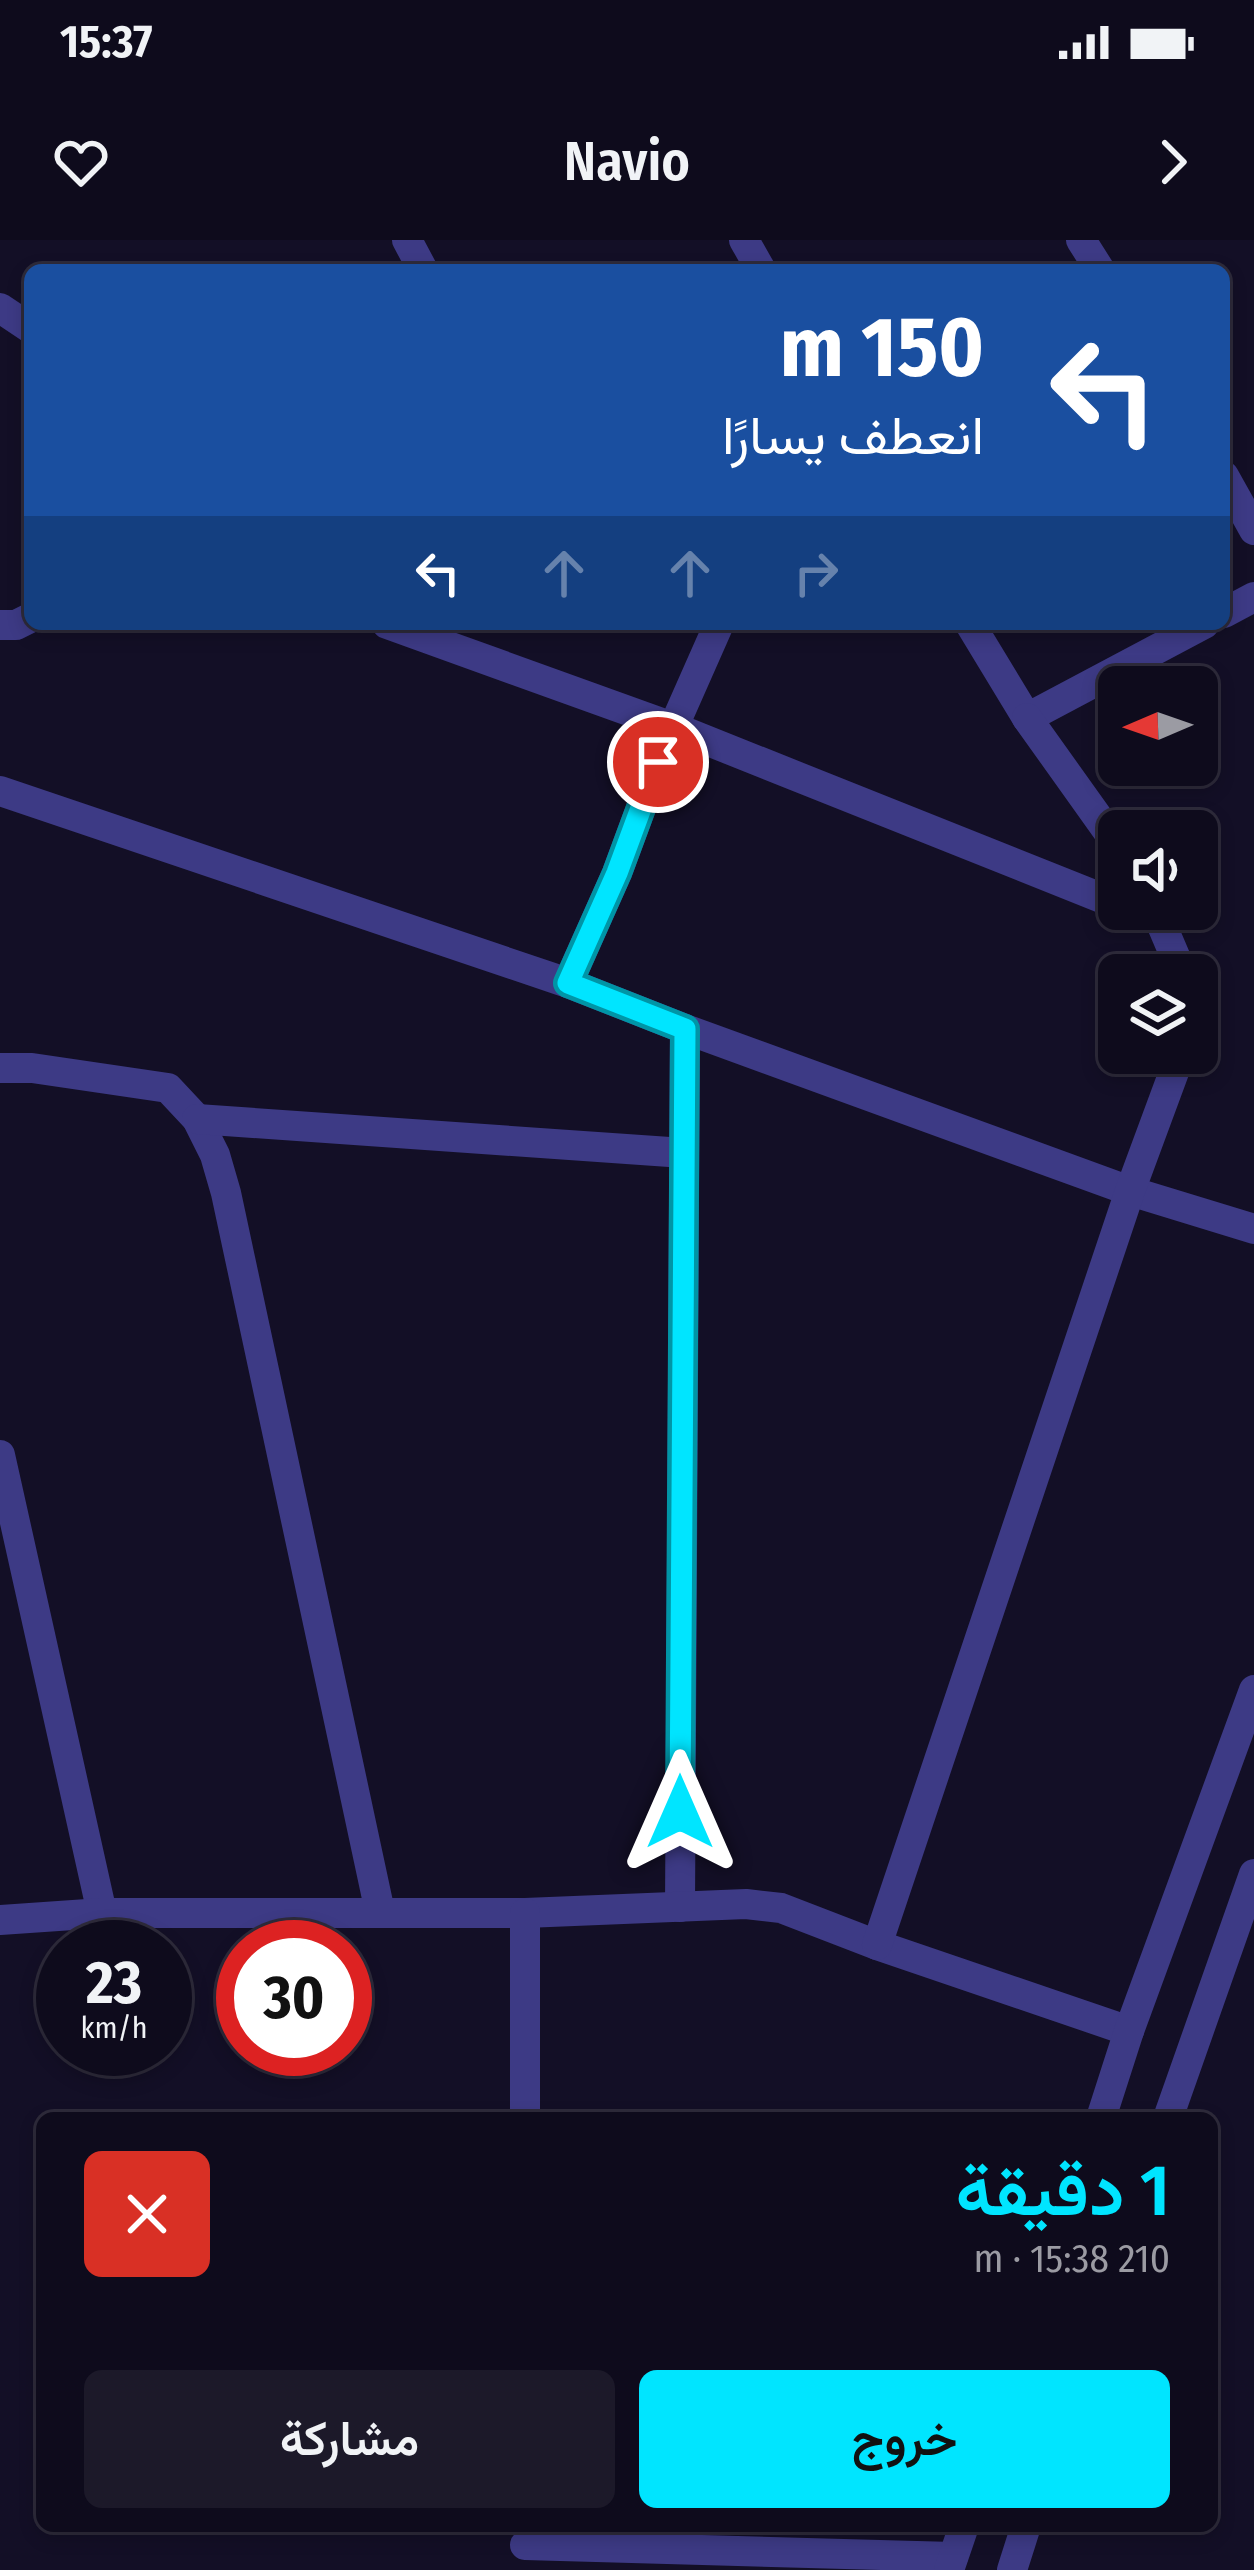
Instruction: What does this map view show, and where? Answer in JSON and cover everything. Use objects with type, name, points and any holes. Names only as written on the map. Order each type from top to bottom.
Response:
[{"type":"street","points":[[1230,487],[1254,530]]},
{"type":"street","points":[[404,630],[674,727],[1098,897]]},
{"type":"street","points":[[568,983],[716,630]]},
{"type":"street","points":[[974,630],[1027,718],[1098,818]]},
{"type":"street","points":[[1027,718],[1193,630]]},
{"type":"street","points":[[0,791],[568,983],[1130,1191],[1254,1229]]},
{"type":"street","points":[[680,1906],[685,1029]]},
{"type":"street","points":[[0,1068],[32,1068],[168,1088],[197,1118],[215,1155],[380,1912]]},
{"type":"street","points":[[877,1946],[1172,1074]]},
{"type":"street","points":[[197,1118],[684,1153]]},
{"type":"street","points":[[0,1455],[102,1913]]},
{"type":"street","points":[[1103,2112],[1254,1690]]},
{"type":"street","points":[[1170,2112],[1254,1874]]},
{"type":"street","points":[[0,1920],[102,1913],[525,1913],[746,1904],[781,1908],[877,1946],[1129,2031]]},
{"type":"street","points":[[525,1913],[525,2112]]},
{"type":"street","points":[[525,2547],[951,2564],[962,2532]]},
{"type":"street","points":[[1012,2570],[1024,2532]]},
{"type":"route","points":[[658,762],[617,873],[568,983],[685,1029],[680,1812]]}]
